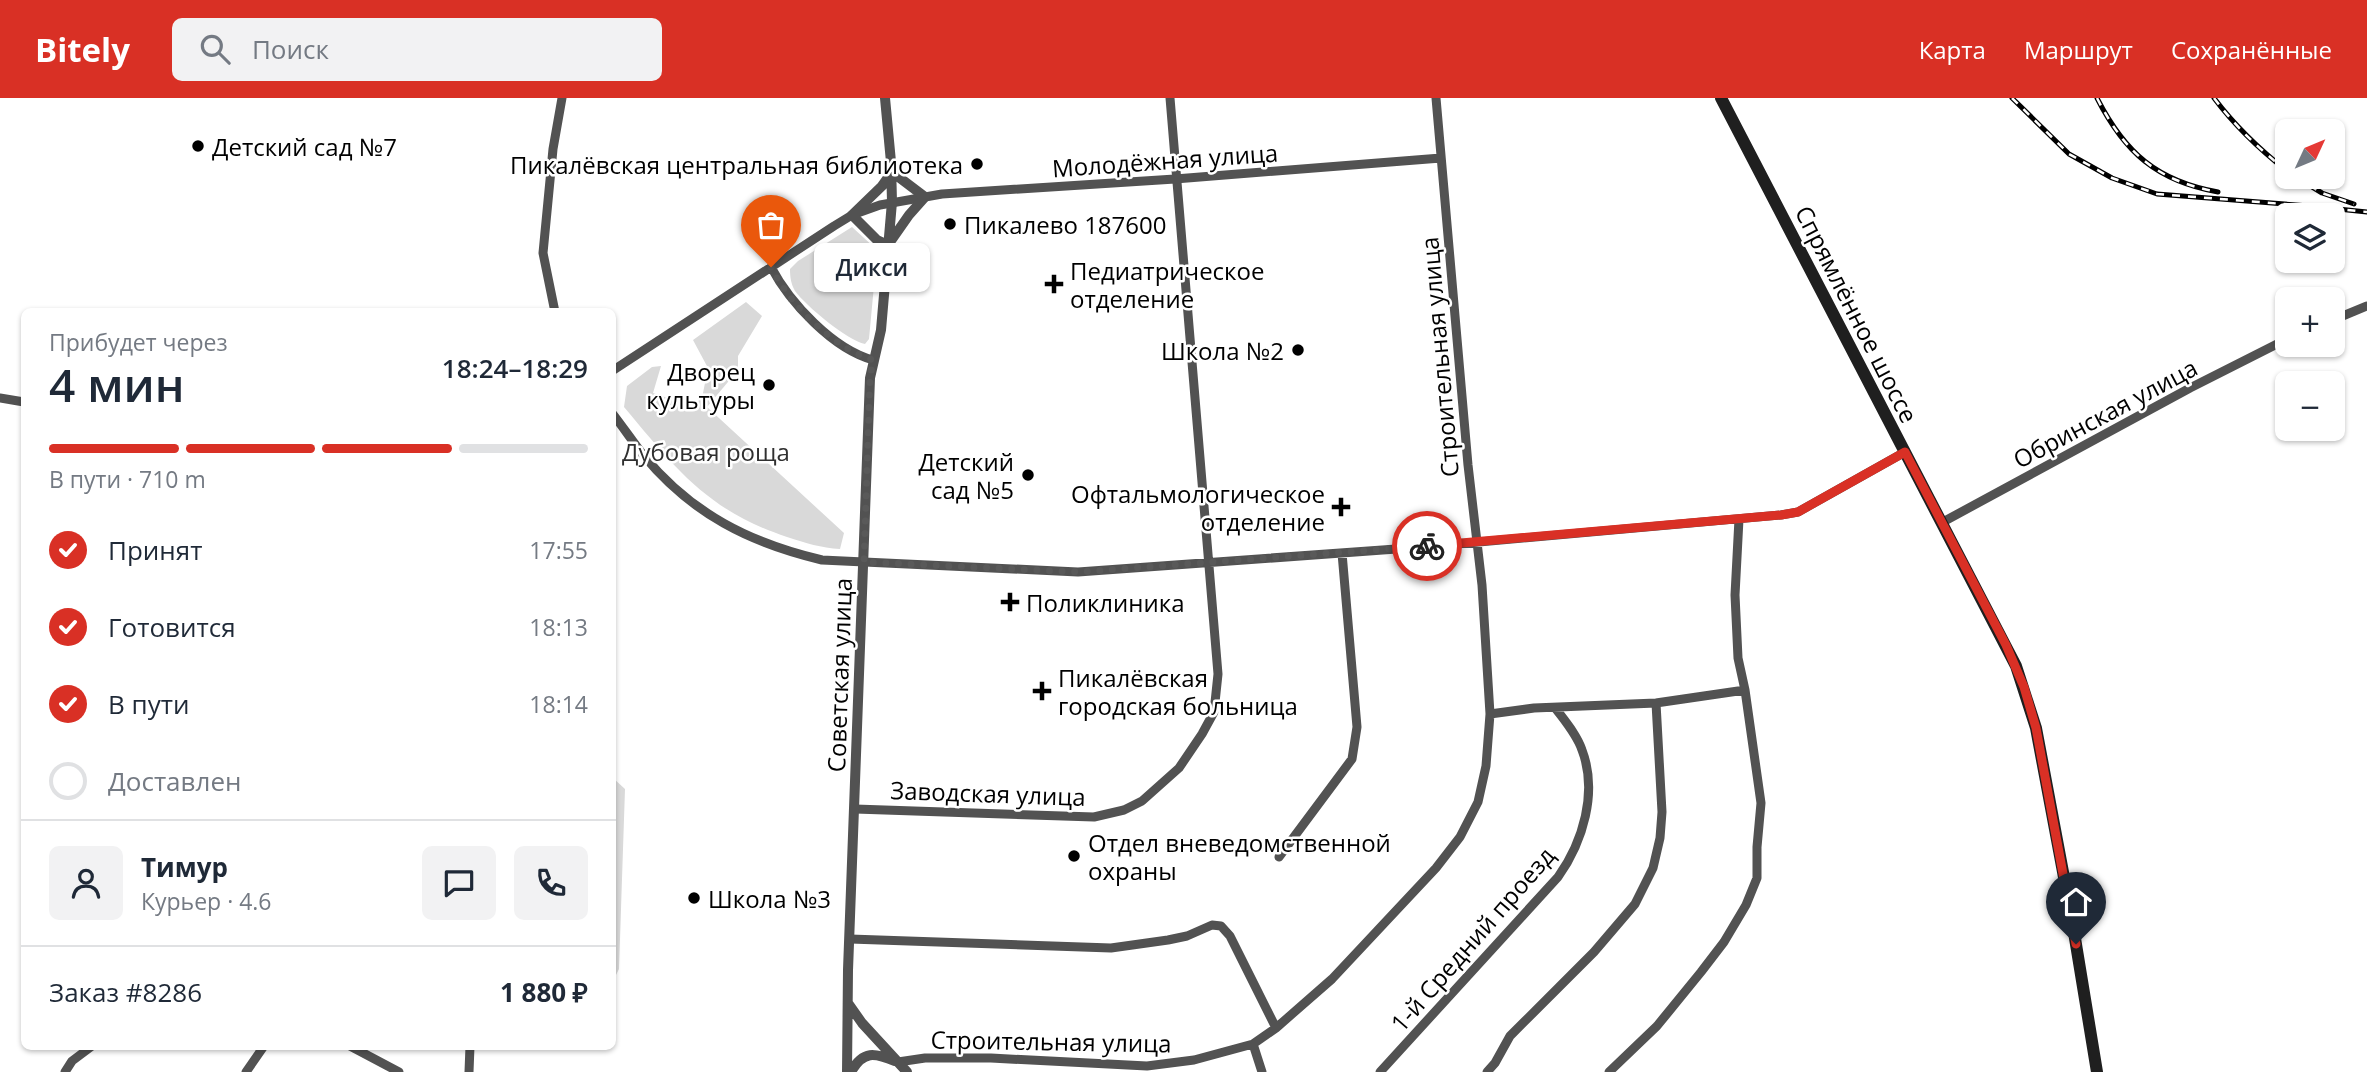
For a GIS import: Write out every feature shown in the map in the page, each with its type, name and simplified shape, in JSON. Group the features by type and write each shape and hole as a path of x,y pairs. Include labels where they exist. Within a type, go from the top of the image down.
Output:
{"main road":[{"name":"Спрямлённое шоссе","path":"1721,98 2006,645 2033,713 2072,920 2096,1072"}],"street":[{"path":"554,308 543,253 551,169 562,98"},
{"name":"Советская улица","path":"849,1072 847,1003 870,378 881,330 892,202 885,98"},
{"name":"Заводская улица","path":"855,809 1094,817 1124,810 1142,801 1179,768 1214,712 1218,674 1170,98"},
{"name":"Строительная улица","path":"898,1062 925,1058 991,1058 1147,1066 1194,1060 1253,1044 1276,1028 1332,979 1436,868 1460,837 1478,802 1486,766 1490,714 1482,585 1468,465 1436,98"},
{"name":"Молодёжная улица","path":"616,368 852,215 892,202 986,191 1441,158"},
{"path":"892,172 925,197 888,245 877,240 852,215 882,186 892,172"},
{"path":"771,267 795,304 835,339 859,356 873,360"},
{"path":"2345,315 2367,306"},
{"name":"Обринская улица","path":"1941,523 2190,388 2275,346"},
{"path":"0,398 21,402"},
{"path":"616,418 644,456 668,482 703,512 749,538 788,552 822,560 1078,572 1477,542 1798,512 1905,452"},
{"path":"1609,1072 1657,1026 1702,972 1746,905 1757,878 1761,803 1738,658 1735,596 1739,519"},
{"path":"1279,857 1352,759 1357,727 1342,553"},
{"path":"1490,714 1534,708 1656,703 1745,690"},
{"path":"1487,1072 1510,1035 1594,952 1635,904 1653,868 1662,813 1656,703"},
{"name":"1-й Средний проезд","path":"1380,1072 1558,877 1579,842 1586,817 1588,771 1582,748 1556,709"},
{"path":"850,939 1111,948 1168,940 1187,936 1212,925 1221,926 1230,936 1276,1028"},
{"path":"847,1003 908,1072"},
{"path":"1253,1044 1262,1072"},
{"path":"65,1072 72,1061 87,1050"},
{"path":"246,1072 261,1050"},
{"path":"358,1050 399,1072"},
{"path":"469,1072 470,1050"},
{"path":"849,1072 870,1054 879,1054 898,1062"}],"green space":[{"path":"852,227 877,253 869,339 865,344 838,329 800,297 793,286 790,269 798,261"},
{"name":"Дубовая роща","path":"746,302 762,316 738,356 738,370 707,407 844,533 840,549 826,548 787,537 759,526 714,501 678,469 624,407 627,386 652,367 661,366 653,393 692,406 702,398 708,368 693,340"},
{"path":"616,781 625,789 619,969 616,975"}],"railway":[{"path":"2012,98 2069,154 2112,178 2157,194 2367,212"},
{"path":"2097,98 2119,134 2145,162 2177,180 2218,192"},
{"path":"2214,98 2248,137 2275,161"},
{"path":"2316,189 2354,204"}],"way so far":[{"path":"771,267 795,304 835,339 859,356 873,360 870,378 864,562 1078,572 1427,546"}],"place":[{"name":"Детский сад №7","path":"198,146"},
{"name":"Пикалёвская центральная библиотека","path":"977,164"},
{"name":"Пикалево 187600","path":"950,224"},
{"name":"Дикси","path":"771,267"},
{"name":"Педиатрическое отделение","path":"1054,284"},
{"name":"Школа №2","path":"1298,350"},
{"name":"Дворец культуры","path":"769,385"},
{"name":"Детский сад №5","path":"1028,475"},
{"name":"Офтальмологическое отделение","path":"1341,507"},
{"name":"Поликлиника","path":"1010,602"},
{"name":"Пикалёвская городская больница","path":"1042,691"},
{"name":"Отдел вневедомственной охраны","path":"1074,856"},
{"name":"Школа №3","path":"694,898"}],"route":[{"path":"1427,546 1798,512 1905,452 2006,645 2033,713 2076,944"}]}
